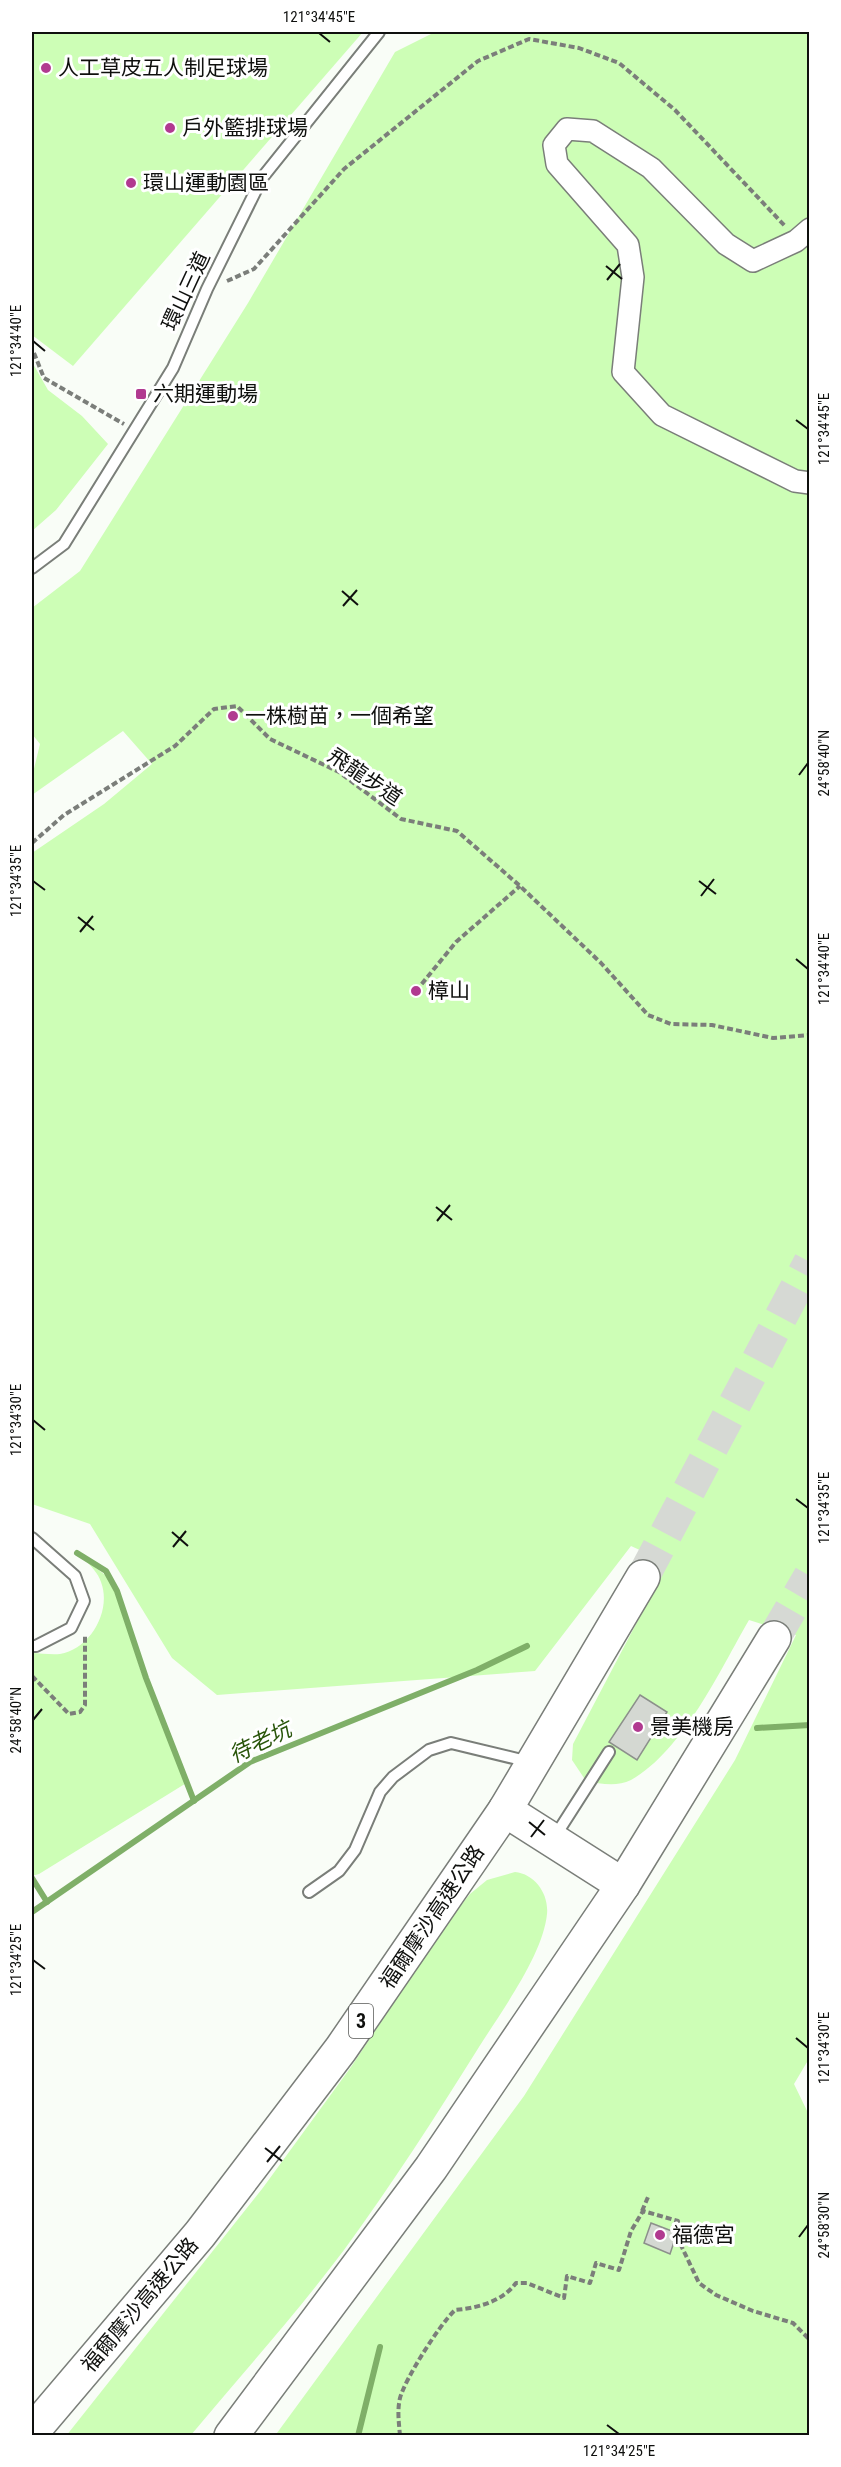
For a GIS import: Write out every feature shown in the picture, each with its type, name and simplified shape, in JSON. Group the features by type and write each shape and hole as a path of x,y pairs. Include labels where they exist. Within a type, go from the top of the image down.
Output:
{"highway":[{"name":"福爾摩沙高速公路","path":"32,2432 200,2234 334,2059 505,1810 643,1577"},
{"path":"231,2436 431,2169 623,1885 774,1638"},
{"path":"505,1810 623,1885"}],"street":[{"path":"803,235 753,261 726,244 651,168 593,131 567,129 554,145 557,164 628,245 633,278 623,372 662,415 795,481 810,483"}],"lane":[{"name":"環山三道","path":"32,568 64,544 173,369 207,289 262,178 379,32"},
{"path":"32,1538 75,1576 84,1601 71,1628 32,1646"},
{"path":"309,1892 339,1871 355,1850 380,1792 393,1777 429,1750 451,1743 533,1762"},
{"path":"553,1840 609,1752"}],"path":[{"path":"207,289 254,269 344,170 478,62 529,39 579,48 619,63 675,111 781,220 803,235"},
{"path":"34,353 44,378 111,417"},
{"name":"飛龍步道","path":"32,843 64,816 175,746 214,709 237,706 270,739 339,772 401,819 457,831 520,886 601,963 648,1015 671,1024 712,1025 773,1038 810,1035"},
{"path":"416,991 456,942 520,886"},
{"path":"32,1676 69,1714 80,1712 85,1705 84,1601"},
{"path":"400,2436 398,2414 401,2395 434,2336 455,2310 474,2308 500,2298 508,2294 516,2283 527,2283 564,2298 567,2276 590,2283 596,2263 619,2270 631,2231 648,2197"},
{"path":"643,2211 678,2221 678,2239 699,2283 716,2295 753,2311 794,2323 810,2340"}],"green space":[{"name":"環山運動園區","path":"32,32 363,32 73,366 32,335"},
{"path":"435,32 809,32 810,2057 794,2084 810,2117 809,2435 280,2436 277,2433 524,2096 735,1760 796,1635 749,1620 699,1708 667,1750 650,1767 631,1780 615,1784 597,1783 586,1781 572,1760 573,1744 668,1563 631,1546 535,1671 217,1695 172,1658 90,1524 32,1504 32,853 104,804 152,764 123,731 32,795 32,777 40,744 32,734 32,608 80,571 248,303 395,52"},
{"path":"32,362 48,390 82,416 108,444 56,510 32,531"},
{"path":"85,1560 108,1577 116,1591 141,1672 188,1782 39,1874 32,1876 32,1653 60,1654 71,1651 81,1645 96,1627 101,1616 104,1593 98,1576"},
{"path":"515,1872 534,1881 546,1899 547,1914 544,1930 530,1965 413,2150 326,2274 191,2435 66,2436 262,2189 351,2067 448,1921 470,1894 487,1880"}],"building":[{"name":"景美機房","path":"640,1695 667,1712 637,1760 609,1742"},
{"path":"651,2223 677,2233 670,2254 644,2243"}],"waterway":[{"path":"77,1553 106,1571 117,1591 146,1678 194,1801"},
{"name":"待老坑","path":"32,1912 250,1762 477,1670 527,1646"},
{"name":"待老坑","path":"757,1728 810,1725"},
{"path":"32,1878 47,1902"},
{"path":"358,2436 380,2347"}],"tunnel":[{"path":"643,1577 810,1262"},
{"path":"774,1638 810,1576"}],"place":[{"name":"人工草皮五人制足球場","path":"46,68"},
{"name":"戶外籃排球場","path":"170,128"},
{"name":"環山運動園區","path":"131,183"},
{"name":"六期運動場","path":"141,394"},
{"name":"一株樹苗，一個希望","path":"233,716"},
{"name":"樟山","path":"416,991"},
{"name":"景美機房","path":"638,1727"},
{"name":"福德宮","path":"660,2235"}]}
